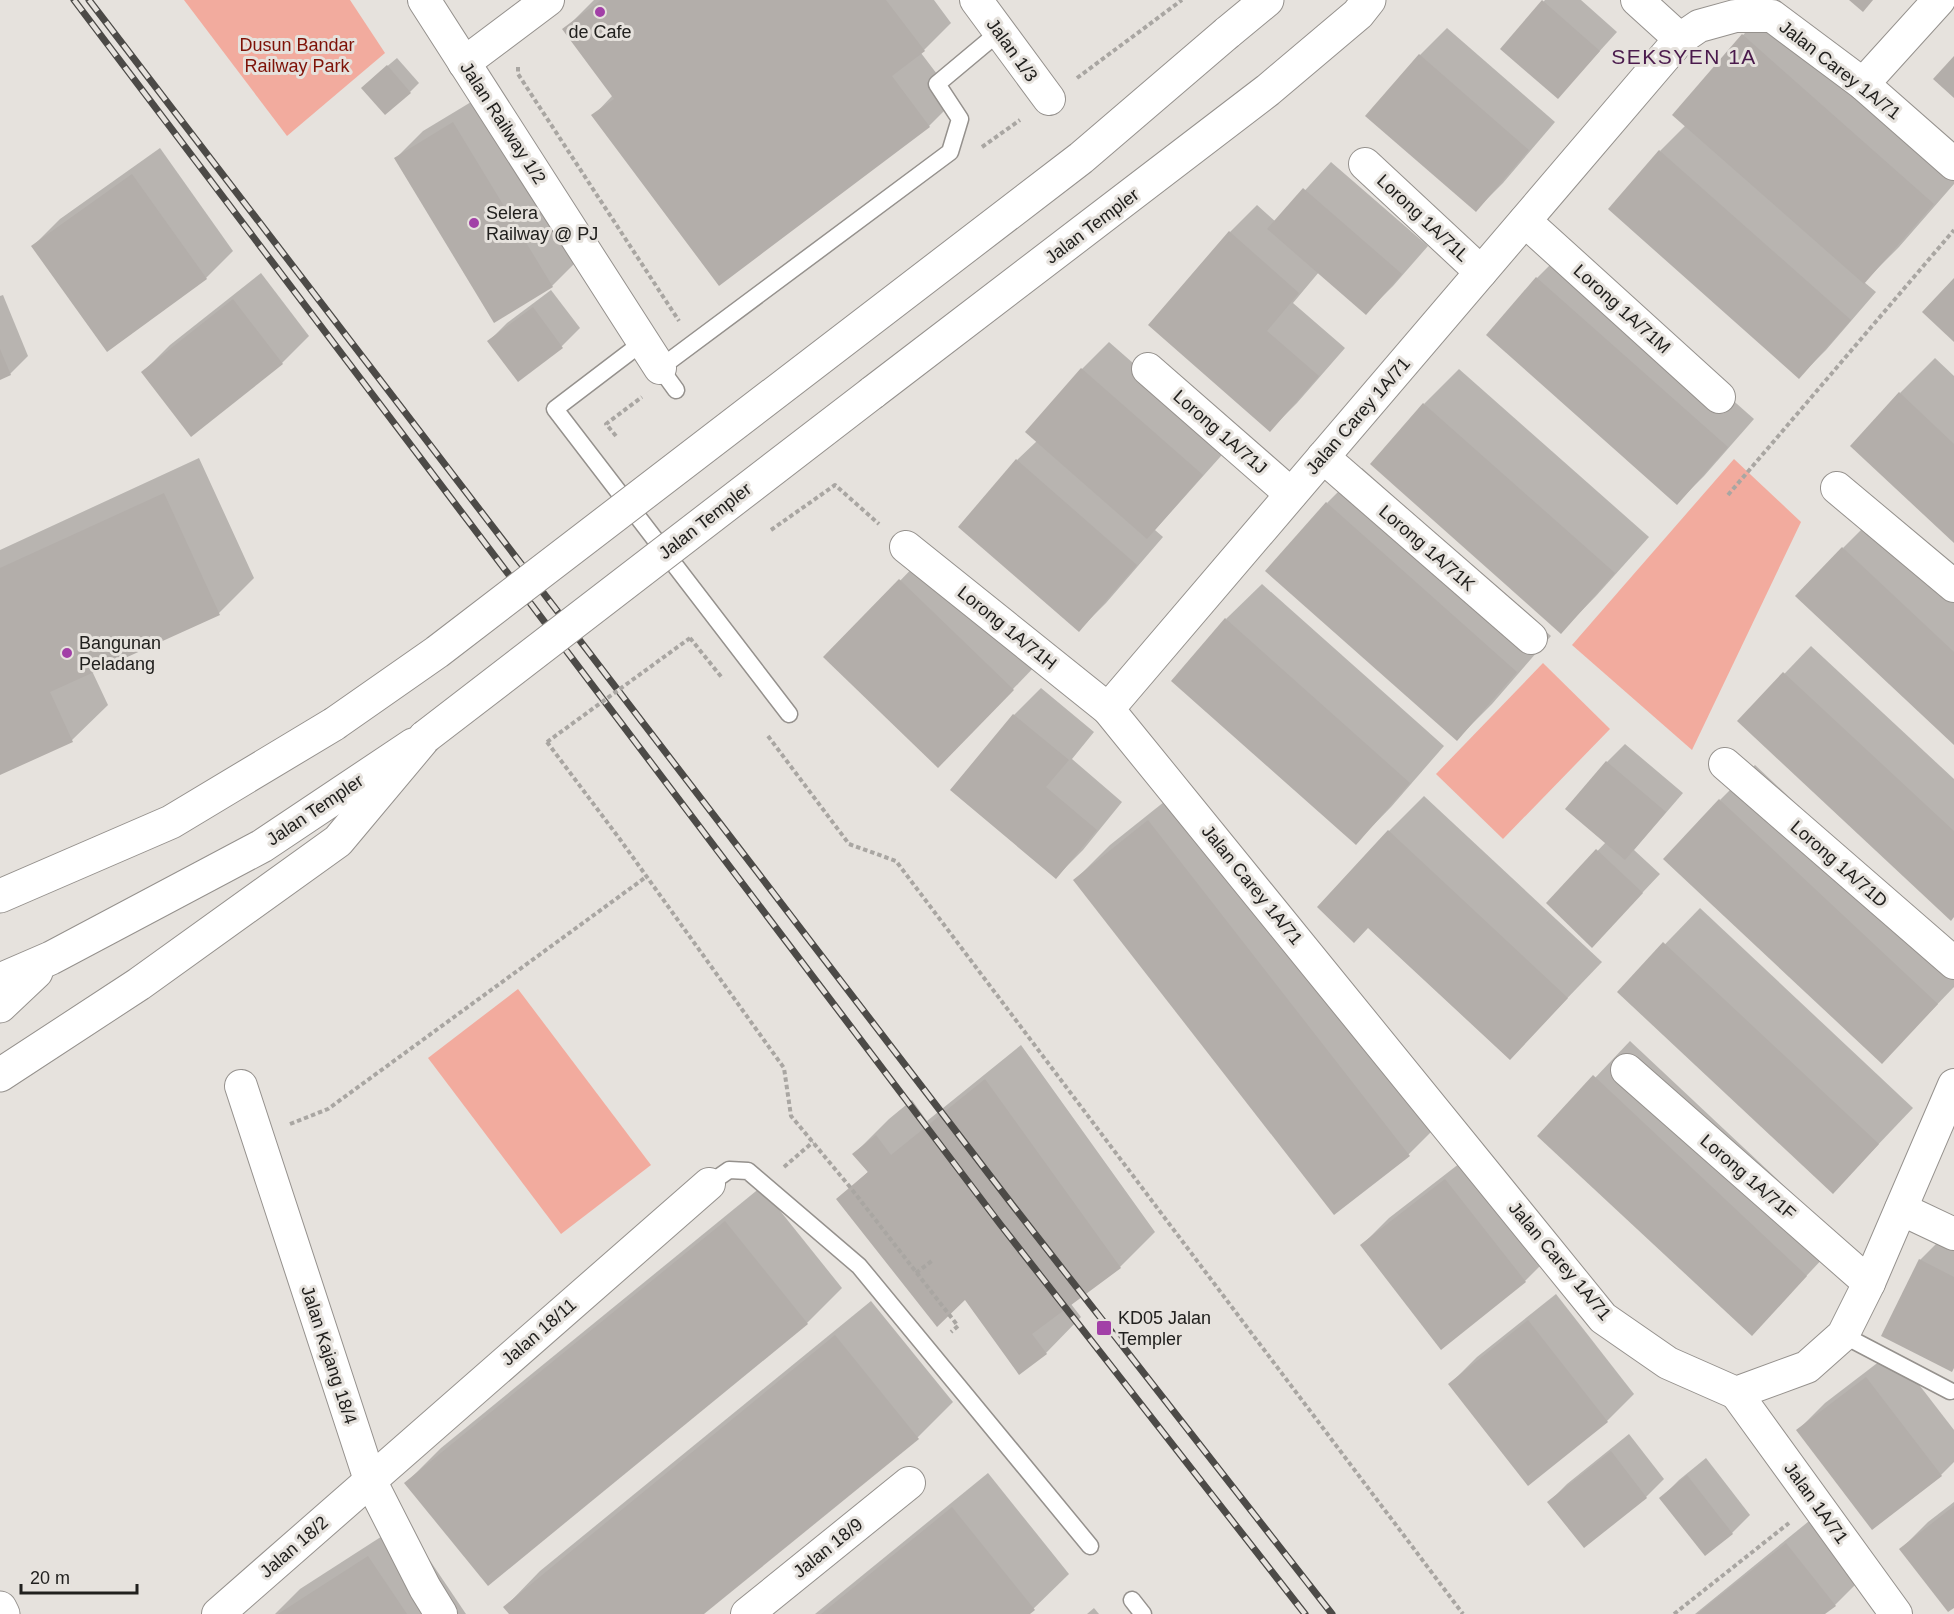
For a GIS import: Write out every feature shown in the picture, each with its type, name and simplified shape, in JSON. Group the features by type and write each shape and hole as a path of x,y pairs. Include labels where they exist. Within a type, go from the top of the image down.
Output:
{"main road":[{"path":"0,897 171,822 334,724 437,652 1081,158 1267,0"},
{"name":"Jalan Templer","path":"0,980 51,958 262,846 425,737 1268,90 1358,14 1369,0"},
{"path":"0,1075 139,984 338,841 425,737"},
{"path":"0,872 79,862"},
{"path":"0,1006 51,958"},
{"path":"0,1608 3,1614"}],"street":[{"name":"Jalan Railway 1/2","path":"424,0 668,379"},
{"path":"464,63 548,0"},
{"name":"Jalan 1/3","path":"976,0 998,33 1049,99"},
{"path":"1637,0 1680,39"},
{"path":"1863,84 1939,0"},
{"name":"Jalan Carey 1A/71","path":"1736,1393 1668,1363 1603,1318 1108,709 1680,39 1699,26 1736,16 1772,16 1863,84 1954,164"},
{"name":"Lorong 1A/71L","path":"1365,164 1481,272"},
{"name":"Lorong 1A/71M","path":"1525,221 1719,397"},
{"name":"Lorong 1A/71J","path":"1148,369 1291,494"},
{"name":"Lorong 1A/71K","path":"1323,457 1531,638"},
{"path":"1837,488 1954,586"},
{"name":"Lorong 1A/71H","path":"906,547 1108,709"},
{"name":"Lorong 1A/71D","path":"1725,764 1954,963"},
{"name":"Lorong 1A/71F","path":"1627,1070 1869,1283"},
{"path":"1736,1393 1807,1366 1843,1335 1869,1283 1954,1085"},
{"name":"Jalan Kajang 18/4","path":"241,1086 370,1480 425,1588 441,1614"},
{"name":"Jalan 18/11","path":"370,1480 709,1184"},
{"path":"1901,1209 1954,1234"},
{"name":"Jalan 1A/71","path":"1736,1393 1896,1614"},
{"name":"Jalan 18/2","path":"225,1611 370,1480"},
{"name":"Jalan 18/9","path":"747,1614 909,1483"}],"lane":[{"path":"668,379 693,344 950,152 960,120 937,84 998,33"},
{"path":"643,342 555,410 789,714"},
{"path":"709,1184 729,1170 748,1171 859,1266 1090,1546"},
{"path":"1843,1335 1950,1392"},
{"path":"1132,1600 1143,1614"}],"path":[{"path":"519,57 518,74 693,344"},
{"path":"1728,495 1954,230"},
{"path":"616,436 606,424 629,407"},
{"path":"771,530 835,485 906,547"},
{"path":"690,638 547,742 783,1068 792,1116 957,1326 930,1350"},
{"path":"789,714 766,733 772,742 849,844 896,861 1463,1614"},
{"path":"257,1137 328,1109 646,877"},
{"path":"764,1184 813,1142"},
{"path":"916,1273 933,1260"},
{"path":"1674,1614 1815,1503"}],"green space":[{"name":"Dusun Bandar Railway Park","path":"184,0 350,0 385,53 287,136"},
{"path":"1734,459 1801,522 1692,750 1572,645"},
{"path":"1543,663 1610,729 1503,839 1436,774"},
{"path":"518,989 651,1165 561,1234 428,1058"}],"building":[{"path":"601,0 886,0 925,51 892,76 930,127 719,286 591,115 614,99 562,29"},
{"path":"1542,0 1600,51 1558,99 1500,49"},
{"path":"1849,0 1873,0 1863,12"},
{"path":"1742,34 1934,204 1864,284 1672,115"},
{"path":"1419,54 1529,150 1476,212 1365,116"},
{"path":"1954,56 1954,98 1933,79"},
{"path":"387,65 411,93 385,115 361,88"},
{"name":"Selera Railway @ PJ","path":"453,122 553,287 494,323 394,158"},
{"path":"1659,150 1851,320 1799,379 1608,209"},
{"path":"132,174 207,279 107,352 31,246"},
{"path":"1303,188 1402,274 1366,315 1267,229"},
{"path":"1229,231 1299,293 1267,331 1319,376 1270,432 1148,325"},
{"path":"1536,277 1728,447 1677,505 1486,335"},
{"path":"1954,278 1954,342 1922,312"},
{"path":"233,299 283,364 191,437 141,372"},
{"path":"533,307 563,348 518,382 487,341"},
{"path":"0,349 11,375 0,380"},
{"path":"1081,368 1203,475 1147,539 1025,432"},
{"path":"1899,392 1954,444 1954,543 1850,446"},
{"path":"1423,403 1615,573 1561,634 1370,464"},
{"path":"1016,459 1137,565 1079,632 958,527"},
{"name":"Bangunan Peladang","path":"164,493 220,615 50,692 73,742 0,775 0,568"},
{"path":"1326,502 1517,672 1457,741 1265,571"},
{"path":"1842,547 1954,652 1954,745 1795,596"},
{"path":"899,579 1014,690 938,768 823,657"},
{"path":"1225,618 1410,783 1356,845 1171,681"},
{"path":"1783,672 1954,831 1954,917 1951,921 1737,721"},
{"path":"1013,714 1069,760 1046,787 1097,830 1056,879 950,790"},
{"path":"1606,761 1666,812 1625,860 1565,809"},
{"path":"1719,799 1938,1004 1882,1064 1663,859"},
{"path":"1148,820 1410,1156 1334,1215 1073,880"},
{"path":"1388,830 1568,998 1510,1060 1368,928 1354,943 1317,907"},
{"path":"1596,849 1643,893 1592,948 1546,903"},
{"path":"1663,942 1879,1144 1833,1194 1617,992"},
{"path":"1593,1075 1807,1276 1752,1336 1537,1136"},
{"path":"985,1079 1121,1268 1032,1334 1047,1354 1019,1375 965,1300 937,1327 836,1199 868,1172 852,1154 876,1135 891,1155"},
{"path":"1445,1179 1526,1282 1441,1350 1360,1245"},
{"path":"725,1221 808,1324 488,1586 404,1483"},
{"path":"1919,1259 1954,1277 1954,1368 1952,1372 1881,1336"},
{"path":"1528,1320 1608,1422 1528,1486 1448,1384"},
{"path":"835,1335 919,1439 704,1614 509,1614 503,1607"},
{"path":"1866,1377 1942,1476 1872,1530 1796,1430"},
{"path":"1611,1451 1647,1498 1584,1548 1547,1502"},
{"path":"1687,1475 1733,1534 1705,1556 1659,1498"},
{"path":"1954,1506 1954,1608 1948,1612 1899,1549"},
{"path":"952,1507 1035,1610 1030,1614 821,1614"},
{"path":"1786,1543 1836,1606 1825,1614 1697,1614"},
{"path":"368,1556 407,1614 278,1614"}],"railway":[{"path":"74,0 1000,1224 1305,1614"},
{"path":"89,0 1014,1207 1332,1614"}],"place":[{"name":"de Cafe","path":"600,12"},
{"name":"Selera Railway @ PJ","path":"474,223"},
{"name":"Bangunan Peladang","path":"67,653"},
{"name":"KD05 Jalan Templer","path":"1104,1328"}],"district":[{"name":"SEKSYEN 1A","path":"1684,57"}]}
